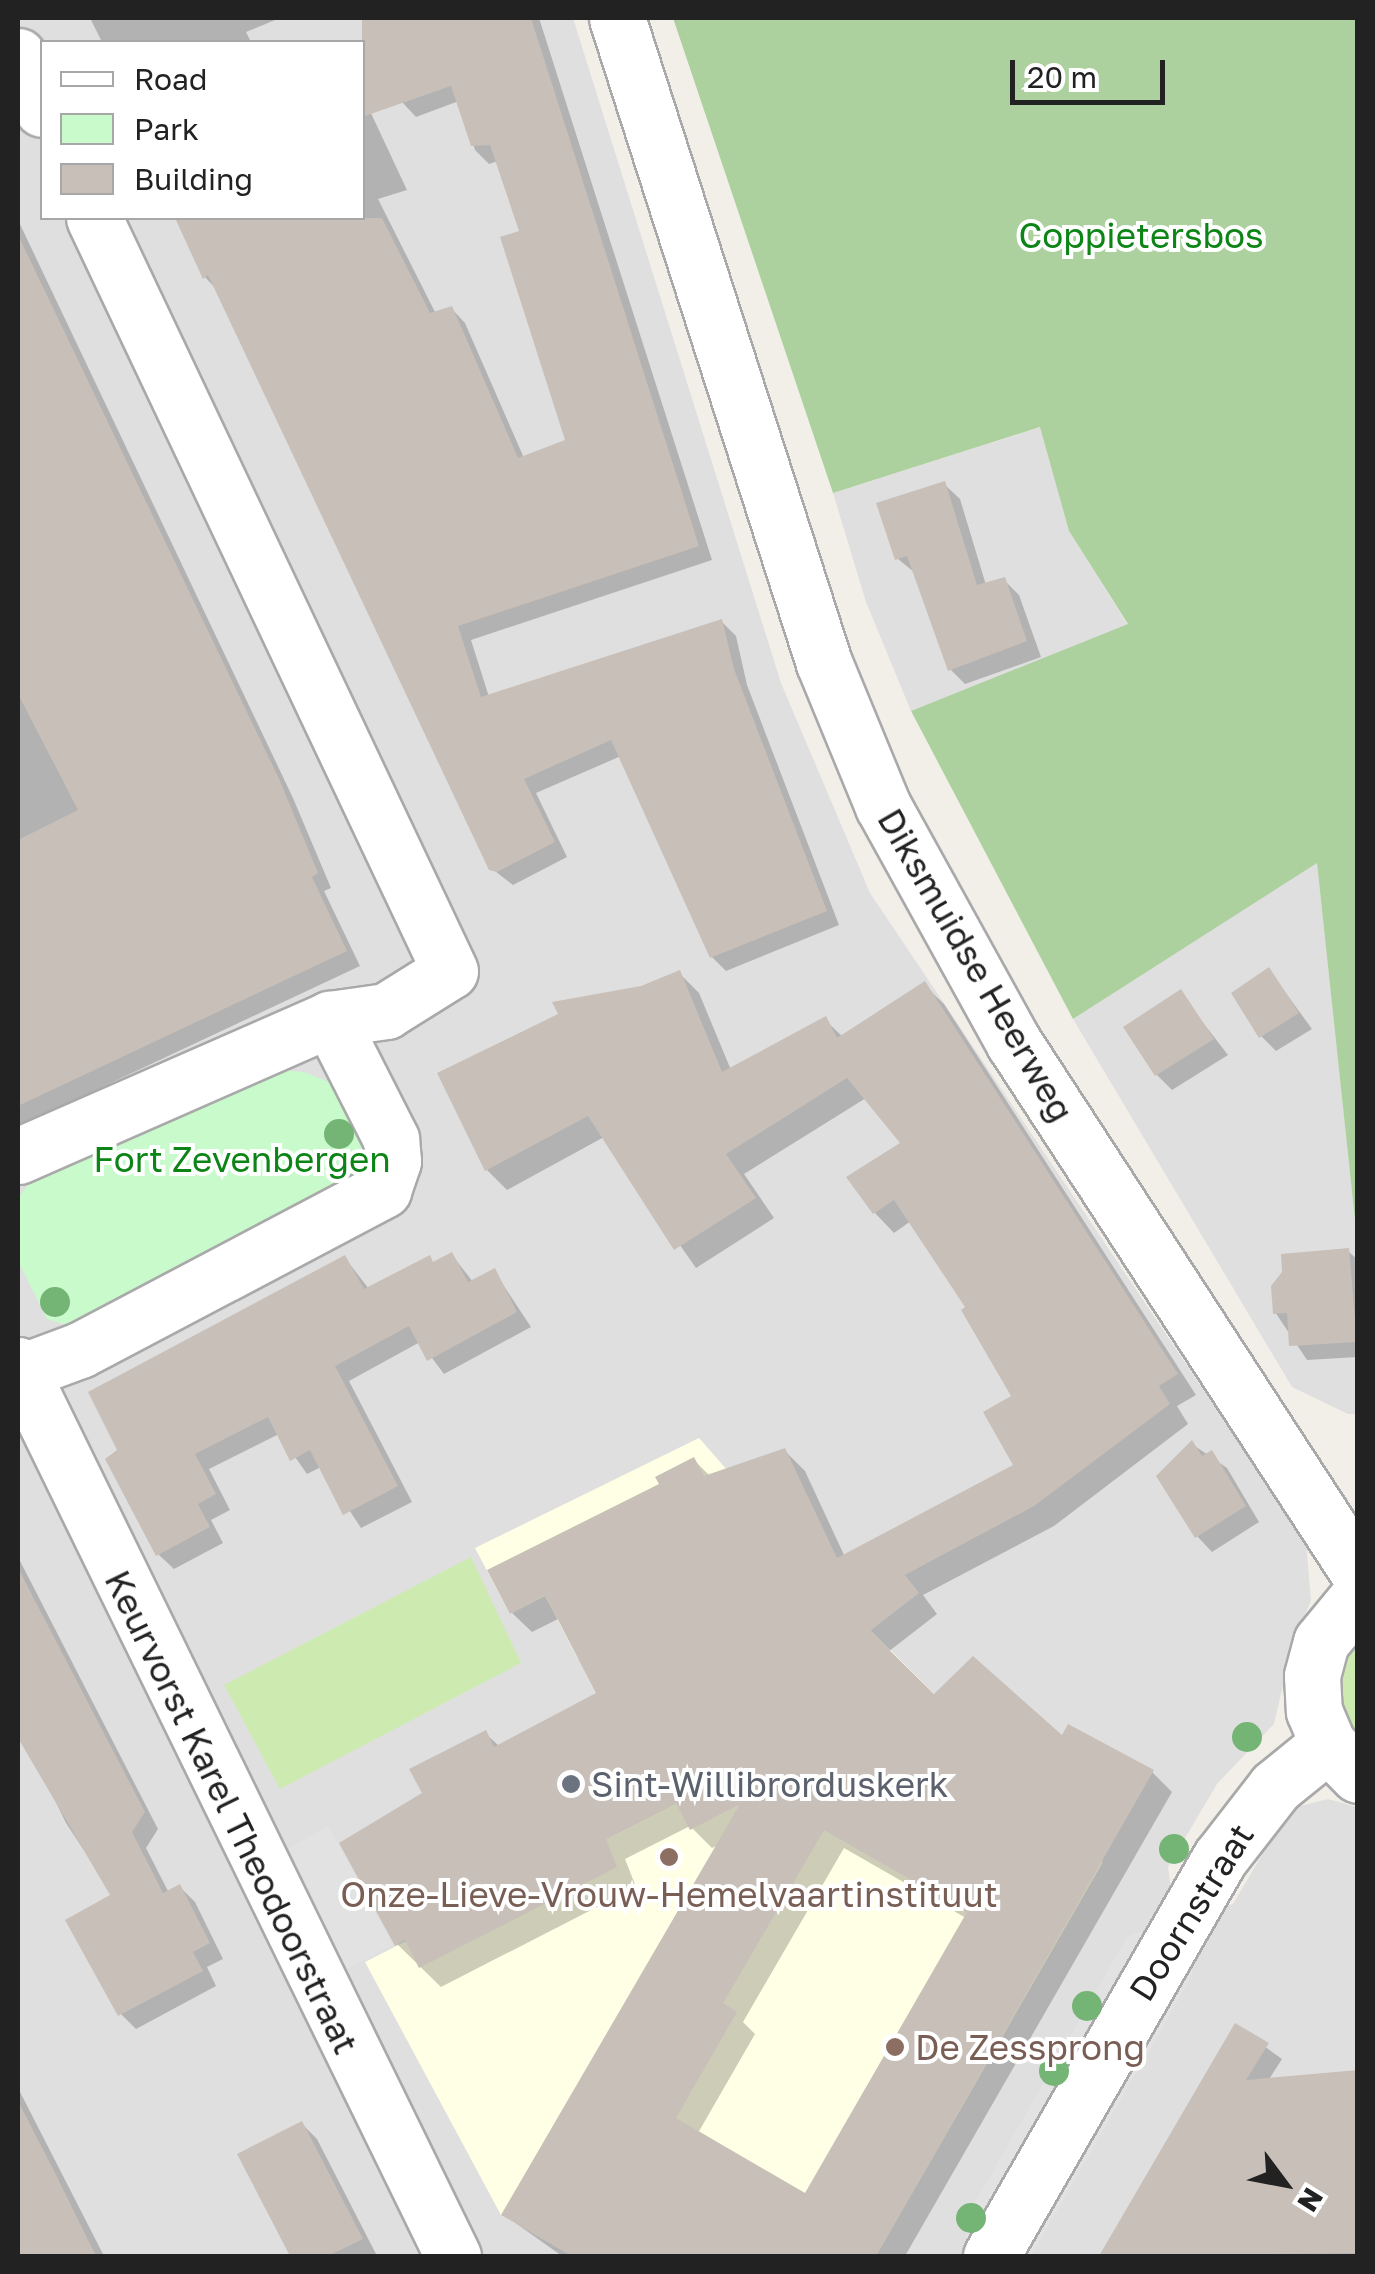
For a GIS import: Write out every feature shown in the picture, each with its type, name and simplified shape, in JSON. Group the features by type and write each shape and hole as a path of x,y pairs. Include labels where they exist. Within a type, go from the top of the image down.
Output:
{"street":[{"name":"Diksmuidse Heerweg","path":"617,18 824,663 883,806 1014,1043 1358,1572"},
{"path":"18,56 40,105"},
{"path":"18,1156 330,1019 386,1011 450,971 95,220"},
{"path":"18,1370 80,1350 383,1190 393,1161 391,1140 330,1019"},
{"name":"Keurvorst Karel Theodoorstraat","path":"18,1370 453,2256"},
{"path":"1343,1760 1314,1711 1312,1676 1321,1642 1358,1597"},
{"name":"Doornstraat","path":"991,2256 1220,1858 1274,1787 1343,1760"}],"shaded area":[{"path":"18,18 573,18 781,683 870,893 1306,1543 1311,1601 1293,1642 1274,1724 1217,1784 1168,1867 1171,1888 1148,1930 1128,1937 965,2221 967,2244 960,2256 18,2256"},
{"path":"1041,427 1069,531 1128,625 911,711 866,602 833,493"},
{"path":"1317,862 1357,1239 1357,1414 1348,1414 1292,1387 1073,1019"},
{"name":"Onze-Lieve-Vrouw-Hemelvaartinstituut","path":"699,1438 852,1612 1103,1862 876,2256 572,2256 501,2215 365,1962 676,1803 626,1636 578,1659 545,1596 510,1614 475,1548"},
{"path":"1328,1799 1357,1807 1357,2256 1030,2256 1192,1975 1188,1954 1212,1911 1233,1904 1284,1817 1300,1806"},
{"path":"328,1826 393,1945 339,1973 275,1856"},
{"path":"1148,1930 967,2244 965,2221 1128,1937"},
{"path":"1188,1954 1192,1975 1030,2256 1014,2256"}],"green space":[{"name":"Coppietersbos","path":"673,18 1357,18 1357,1239 1317,863 1073,1019 911,711 1128,624 1069,531 1040,427 833,493"},
{"name":"Fort Zevenbergen","path":"253,1068 304,1072 336,1085 368,1129 364,1167 344,1189 70,1326 47,1319 18,1261 18,1198 27,1186"},
{"path":"471,1557 521,1663 280,1789 224,1685"},
{"path":"1357,1618 1357,1748 1336,1712 1338,1649"}],"building":[{"path":"362,18 531,18 699,546 458,626 481,697 722,619 734,669 827,911 710,958 611,740 524,779 555,842 497,872 489,870 208,275 203,279 176,220 382,218 430,313 452,306 518,458 565,440 500,237 519,231 490,145 471,146 451,86 365,116"},
{"path":"18,235 280,781 318,873 312,877 347,951 18,1106 18,840 78,810 18,694"},
{"path":"945,481 977,585 1005,577 1027,641 948,671 907,556 895,560 876,503"},
{"path":"1269,967 1299,1013 1259,1038 1231,993"},
{"path":"680,970 722,1072 826,1016 837,1038 925,981 1178,1374 1159,1386 1170,1404 1034,1506 905,1575 919,1593 870,1631 934,1694 973,1656 1062,1735 1068,1724 1154,1770 876,2256 572,2256 501,2215 740,1804 690,1830 676,1803 606,1839 617,1867 419,1968 405,1940 395,1946 339,1843 422,1793 409,1769 486,1730 494,1747 596,1693 545,1595 510,1614 487,1570 659,1484 655,1477 694,1457 704,1476 785,1448 837,1558 1013,1465 983,1412 1011,1396 961,1310 965,1307 894,1200 873,1214 846,1177 900,1143 847,1078 726,1154 756,1198 674,1250 588,1116 485,1171 437,1073 558,1014 552,1002 641,986","holes":["824,1830 967,1912 805,2193 676,2118 737,2012 723,2003"]},
{"path":"1181,989 1214,1039 1155,1076 1123,1027"},
{"path":"1349,1248 1357,1342 1289,1346 1287,1313 1273,1314 1271,1286 1282,1272 1281,1254"},
{"path":"452,1252 468,1282 495,1268 517,1312 427,1361 409,1326 335,1366 398,1486 343,1515 310,1450 290,1461 268,1417 195,1454 216,1494 198,1504 210,1527 156,1556 105,1459 117,1450 88,1392 345,1255 364,1289 430,1255 433,1262"},
{"path":"1192,1440 1202,1456 1212,1450 1246,1506 1195,1538 1156,1476"},
{"path":"18,1568 145,1812 132,1832 163,1893 180,1884 210,1943 193,1952 203,1971 118,2016 65,1920 110,1895 18,1738"},
{"path":"1235,2023 1269,2043 1246,2080 1358,2070 1358,2253 1099,2256"},
{"path":"18,2101 55,2173 96,2256 18,2256"},
{"path":"302,2121 363,2239 328,2256 290,2256 237,2154"}],"place":[{"name":"Sint-Willibrorduskerk","path":"571,1784"},
{"name":"Onze-Lieve-Vrouw-Hemelvaartinstituut","path":"669,1857"},
{"name":"De Zessprong","path":"895,2047"}]}
